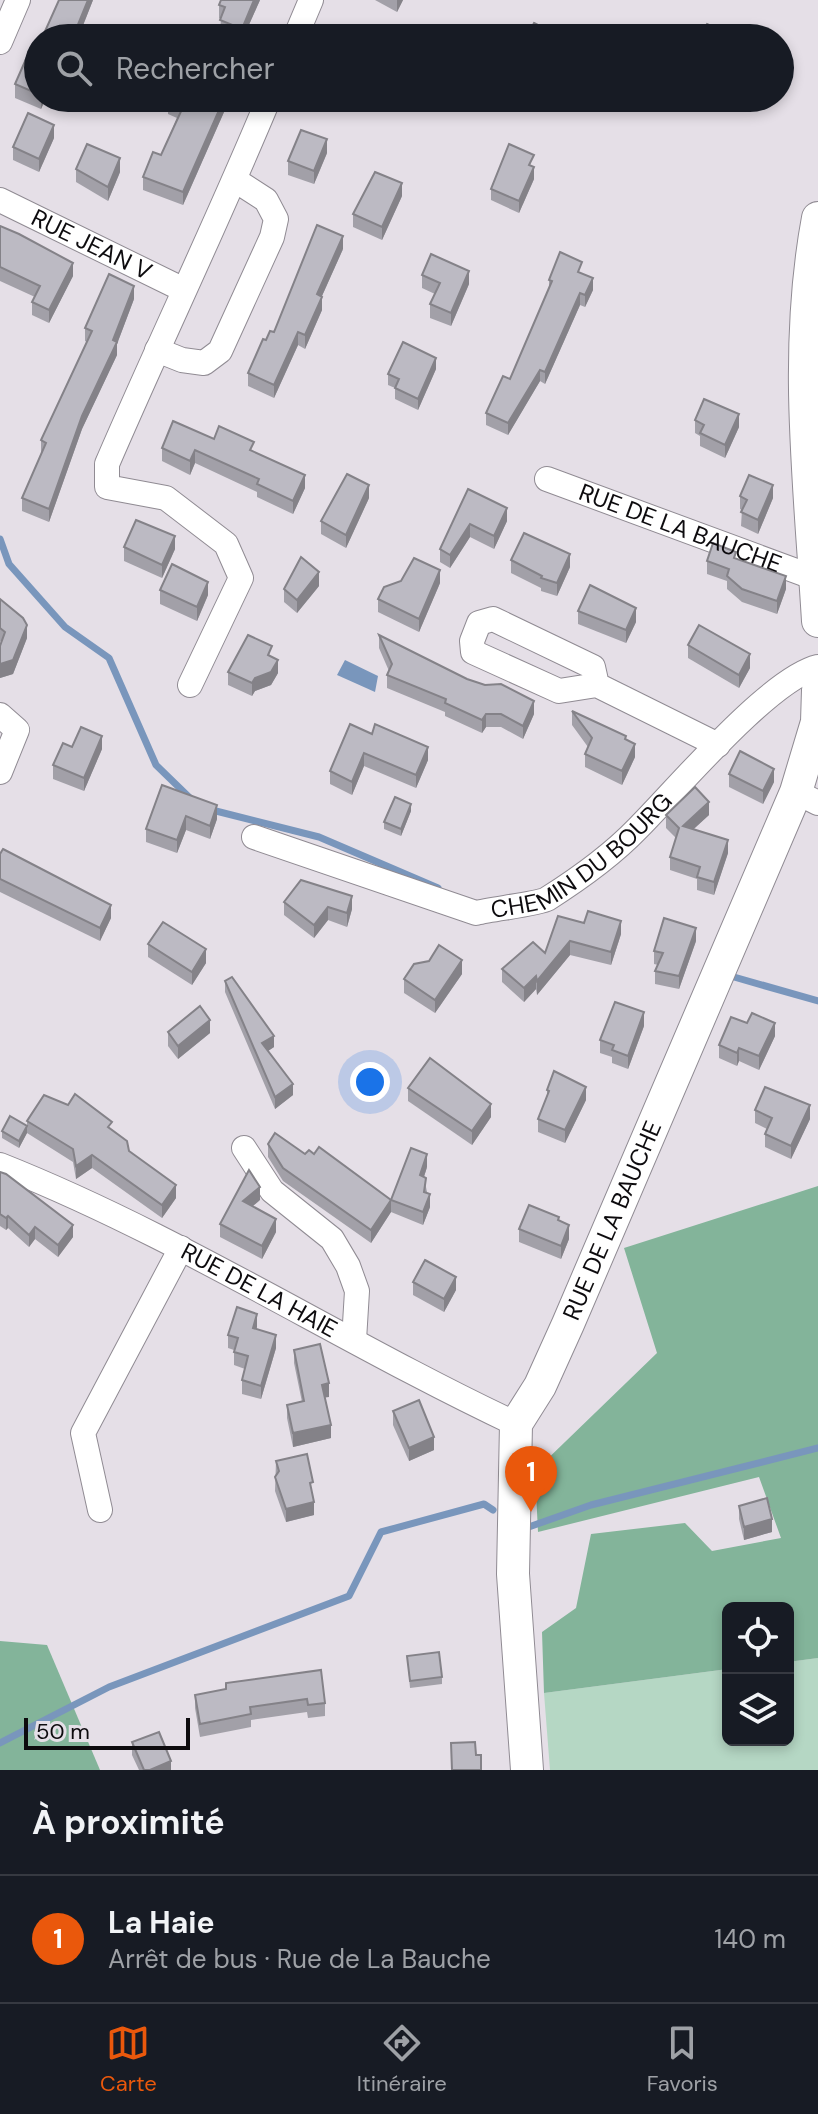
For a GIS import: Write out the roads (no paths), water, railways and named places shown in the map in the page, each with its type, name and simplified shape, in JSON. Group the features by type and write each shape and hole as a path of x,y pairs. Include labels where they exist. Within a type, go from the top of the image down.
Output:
{"street":[{"path":"0,42 18,0"},
{"path":"301,24 311,0"},
{"path":"190,685 241,578 226,544 166,498 107,487 107,464 182,289 235,180 263,112"},
{"path":"157,350 182,360 204,363 220,351 227,337 272,237 276,219 266,200 235,180"},
{"name":"RUE JEAN V","path":"0,200 182,289"},
{"name":"RUE DE LA BAUCHE","path":"818,218 804,355 805,456 818,621"},
{"name":"RUE DE LA BAUCHE","path":"547,479 815,578"},
{"path":"597,685 593,667 493,619 479,623 472,641 473,652 559,691 597,685 718,745"},
{"name":"CHEMIN DU BOURG","path":"254,837 476,913 507,905 544,901 635,831 718,745 783,685 804,671 818,667"},
{"name":"RUE DE LA BAUCHE","path":"516,1424 540,1386 807,797 818,690"},
{"path":"0,772 8,722"},
{"path":"244,1148 272,1191 332,1239 348,1266 357,1291 354,1340"},
{"name":"RUE DE LA HAIE","path":"0,1165 66,1191 181,1248 516,1424"},
{"path":"100,1510 83,1433 181,1248"},
{"path":"516,1424 513,1574 527,1770"}],"water":[{"path":"345,660 378,676 375,692 337,675"}],"waterway":[{"path":"0,539 9,564 65,627 109,658 156,765 191,799"},
{"path":"208,809 319,837 438,888"},
{"path":"734,977 818,1001"},
{"path":"523,1529 591,1505 818,1448"},
{"path":"0,1743 109,1687 349,1596 381,1532 484,1504 493,1510"}],"place":[{"name":"La Haie","path":"531,1512"}]}
